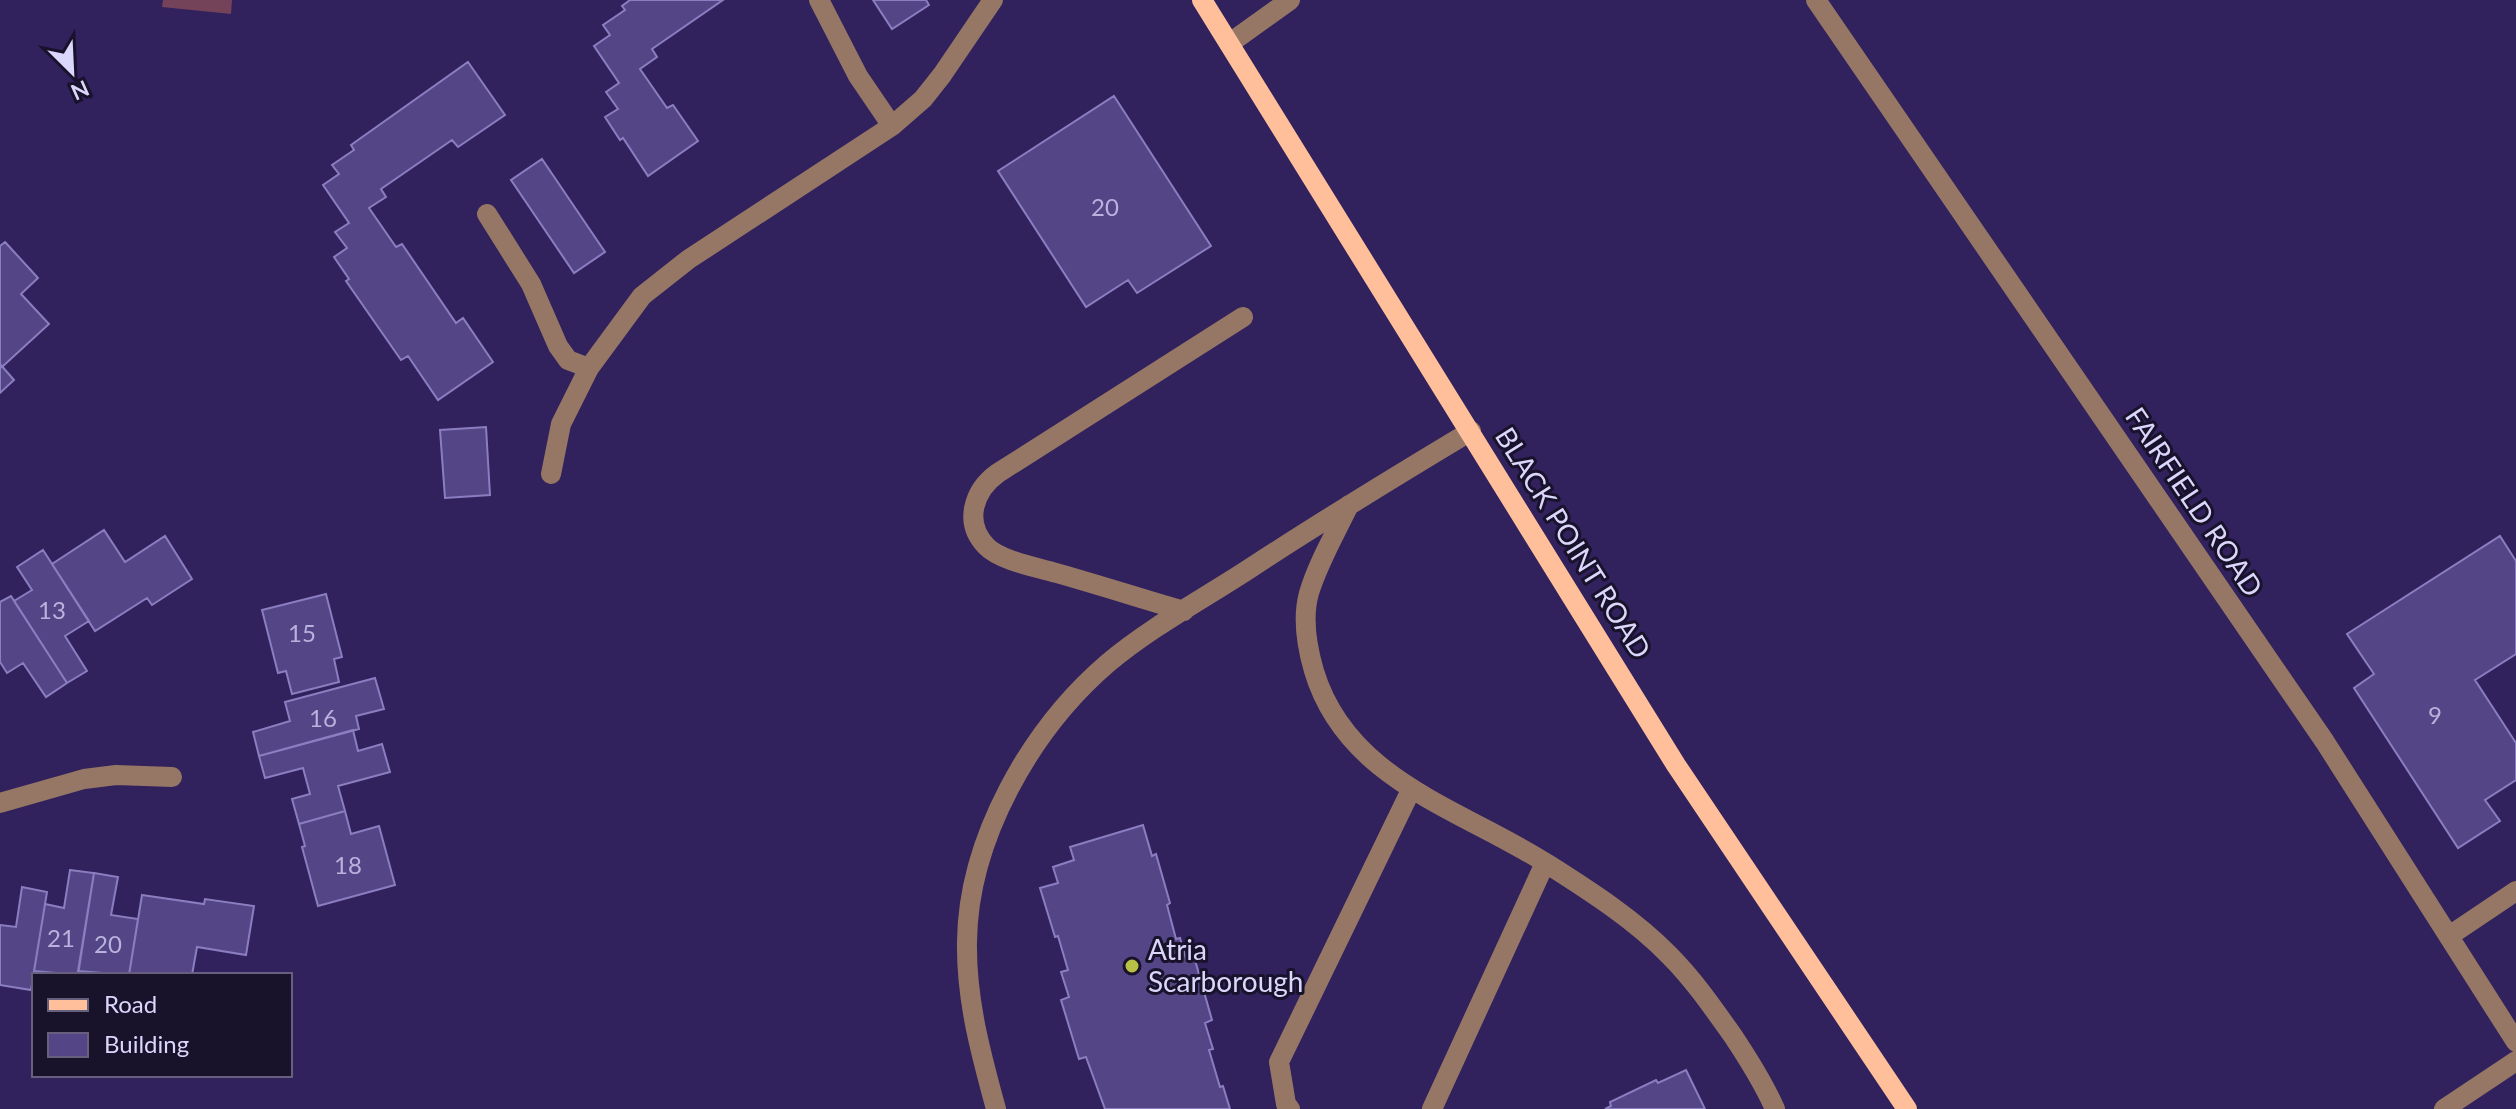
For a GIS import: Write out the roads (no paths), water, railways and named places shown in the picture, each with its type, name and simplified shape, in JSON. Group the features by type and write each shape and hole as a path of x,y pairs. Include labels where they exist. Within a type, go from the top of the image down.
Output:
{"main road":[{"name":"BLACK POINT ROAD","path":"1202,0 1676,765 1907,1109"}],"street":[{"path":"819,0 858,76 892,126"},
{"path":"551,474 561,424 589,368 642,296 669,274 892,126 923,99 993,0"},
{"path":"1230,43 1290,0"},
{"name":"FAIRFIELD ROAD","path":"1816,0 2325,742 2516,1042"},
{"path":"487,214 531,284 558,346 568,360 589,368"},
{"path":"1184,611 993,551 978,536 974,527 974,504 986,481 1243,317"},
{"path":"996,1109 978,1041 967,942 975,882 984,850 1016,776 1068,703 1109,663 1349,505 1471,431"},
{"path":"1349,505 1308,595 1306,626 1309,654 1319,687 1348,737 1369,759 1411,790 1545,863 1590,892 1668,954 1712,1004 1749,1058 1775,1109"},
{"path":"0,803 84,779 116,775 172,777"},
{"path":"1290,1109 1286,1104 1279,1062 1411,790"},
{"path":"1432,1109 1545,863"},
{"path":"2449,936 2516,892"},
{"path":"2444,1109 2516,1061"}],"place":[{"name":"Atria Scarborough","path":"1132,966"}]}
